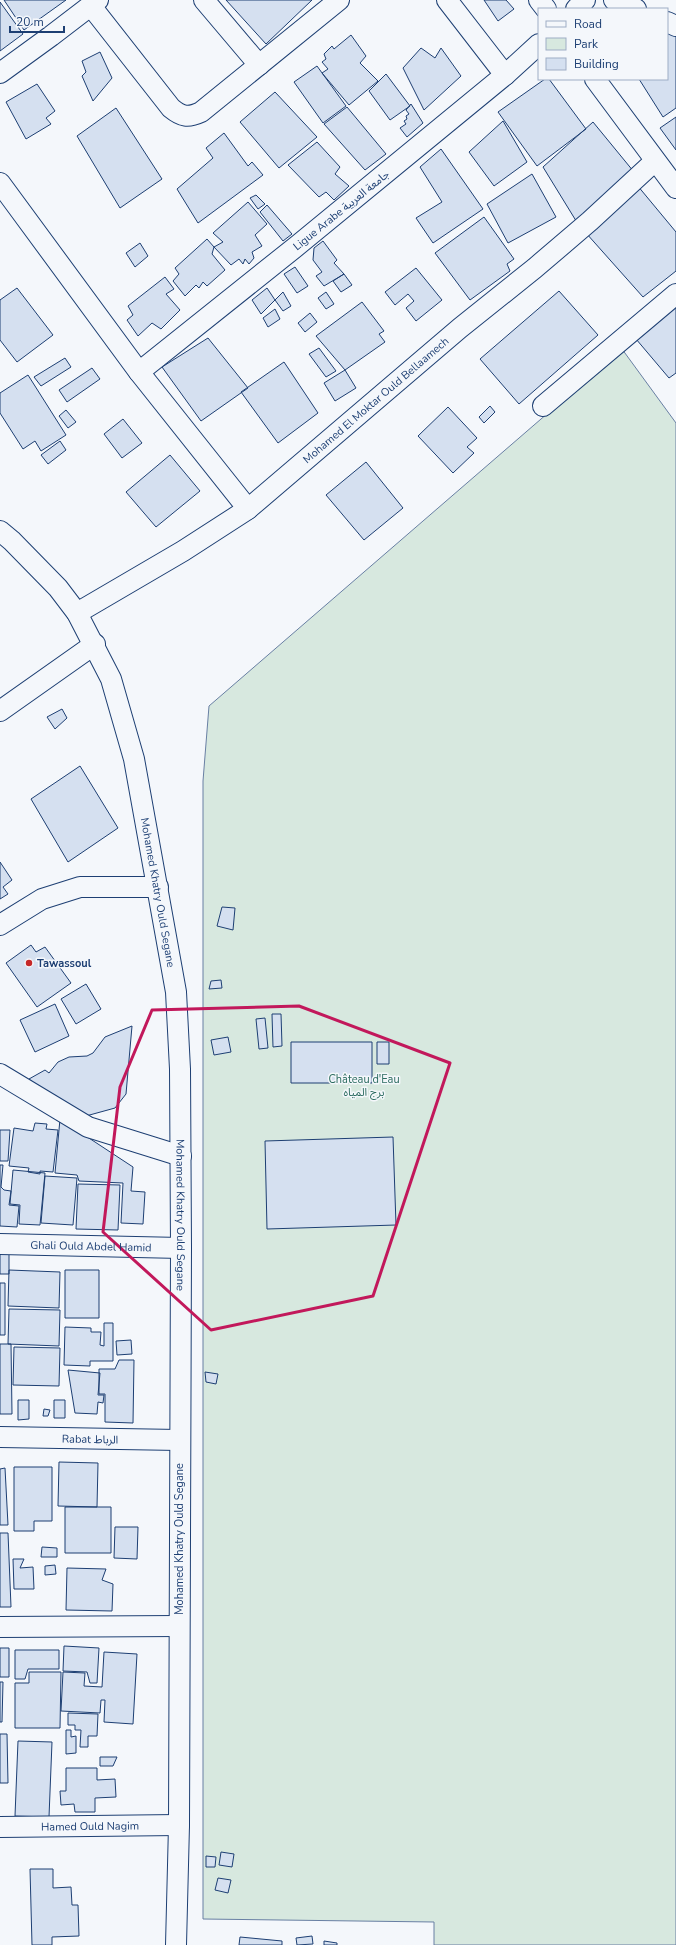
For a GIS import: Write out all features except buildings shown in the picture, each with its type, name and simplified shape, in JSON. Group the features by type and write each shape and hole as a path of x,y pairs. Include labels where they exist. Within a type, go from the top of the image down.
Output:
{"street":[{"path":"204,0 259,65"},
{"path":"0,73 94,3 171,108 181,116 192,116 201,112 339,0"},
{"path":"447,0 505,75"},
{"path":"539,0 545,8"},
{"path":"577,8 585,0"},
{"path":"614,0 634,8"},
{"name":"Ligue Arabe جامعة العربية","path":"139,372 298,245 505,75 538,45"},
{"path":"596,80 655,162 676,188"},
{"name":"Mohamed El Moktar Ould Bellaamech","path":"77,613 184,552 248,509 460,328 546,259 655,162"},
{"path":"0,184 139,372 248,509"},
{"path":"543,406 676,294"},
{"name":"Mohamed Khatry Ould Segane","path":"0,531 12,541 58,588 77,613 95,644 111,679 134,759 176,992 180,1068 181,1156 179,1825 176,1945"},
{"path":"0,712 95,644"},
{"path":"0,925 42,899 80,887 158,887"},
{"path":"0,1074 88,1126 181,1156"},
{"name":"Ghali Ould Abdel Hamid","path":"0,1244 181,1248"},
{"name":"Rabat الرباط","path":"0,1438 179,1440"},
{"path":"0,1627 179,1626"},
{"name":"Hamed Ould Nagim","path":"0,1827 179,1825"}],"highlighted area":[{"path":"299,1006 450,1063 373,1296 211,1330 103,1232 120,1087 152,1010"}],"green space":[{"name":"Château d'Eau برج المياه","path":"622,349 676,423 676,1945 434,1945 434,1922 203,1919 203,781 209,706"}],"place":[{"name":"Tawassoul","path":"29,963"}]}
